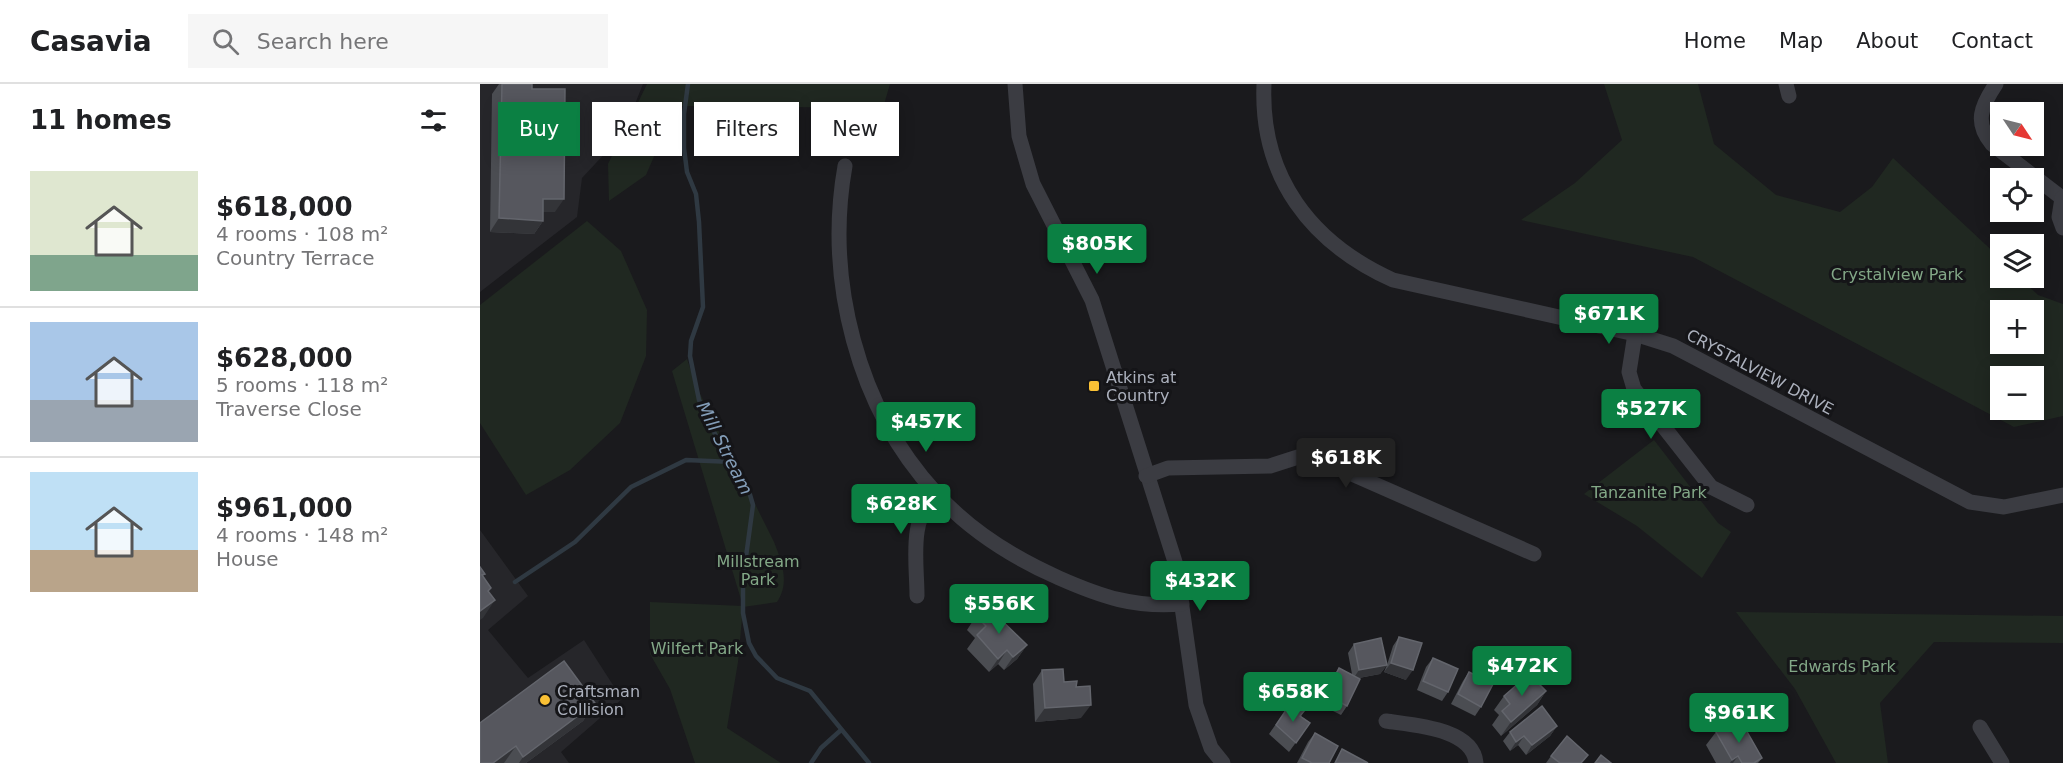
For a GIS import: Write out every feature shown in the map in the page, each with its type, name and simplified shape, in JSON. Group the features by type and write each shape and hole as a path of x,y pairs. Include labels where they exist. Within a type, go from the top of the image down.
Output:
{"street":[{"path":"1015,84 1019,136 1033,184 1092,300 1176,565 1196,705 1211,748 1223,763"},
{"name":"CRYSTALVIEW DRIVE","path":"1264,84 1267,139 1279,174 1294,201 1318,232 1338,250 1365,268 1393,280 1635,334 1673,346 1970,502 2004,507 2063,495"},
{"path":"1988,86 1981,111 1980,124 1984,136 2063,198 2059,217 2063,228"},
{"path":"845,166 838,205 840,253 852,333 862,368 879,409 901,447 936,494 1009,553 1046,572 1084,588 1140,605 1182,604"},
{"path":"1635,334 1629,372 1634,389 1711,487 1747,505"},
{"path":"1146,476 1168,468 1270,466 1298,457 1329,464 1534,554"},
{"path":"918,597 918,520 927,502 936,494"},
{"path":"1386,721 1446,731 1464,742 1476,758 1476,763"},
{"path":"1980,728 2002,763"}],"shaded area":[{"path":"480,84 643,84 636,102 592,102 592,156 602,156 582,178 577,217 480,292"},
{"path":"480,530 528,596 488,630 528,678 584,640 622,699 561,752 569,763 480,763"}],"green space":[{"path":"647,84 890,84 885,102 811,102 811,107 799,107 799,102 694,102 694,106 682,106 682,102 638,102"},
{"name":"Crystalview Park","path":"1604,84 1698,84 1714,144 1776,195 1840,212 1872,187 1893,158 1990,249 1990,288 2031,288 2038,295 2063,304 2063,416 2014,427 2001,420 2044,420 2044,366 1990,366 1990,414 1693,257 1521,220 1575,183 1622,140"},
{"path":"612,156 654,156 646,175 609,201 608,164"},
{"path":"587,221 621,251 647,310 646,356 620,423 570,470 526,495 480,423 480,305"},
{"path":"687,359 697,388 774,542 782,565 784,580 777,602 743,607 738,662 727,728 781,763 695,763 670,689 650,654 650,602 743,606 672,371"},
{"name":"Tanzanite Park","path":"1654,440 1718,523 1731,532 1702,578 1637,526 1584,494"},
{"name":"Edwards Park","path":"1736,612 2063,616 2063,643 1934,642 1880,703 1888,763 1836,763 1795,689"}],"building":[{"path":"502,84 532,84 532,89 565,89 565,102 502,102"},
{"path":"500,156 564,156 564,199 543,199 543,221 499,218"},
{"path":"480,567 485,574 482,575 491,588 488,591 495,600 480,611"},
{"path":"987,606 1027,645 1013,657 1007,650 998,659 977,635 986,626 976,616"},
{"path":"1399,637 1422,643 1413,670 1391,663"},
{"path":"1381,638 1387,665 1359,670 1354,644"},
{"path":"1433,658 1458,669 1448,692 1423,681"},
{"name":"Craftsman Collision","path":"564,661 595,703 523,757 516,746 493,763 480,763 480,723"},
{"path":"1339,668 1360,679 1347,706 1326,695"},
{"path":"1063,669 1064,682 1077,681 1076,687 1090,686 1091,705 1045,708 1042,670"},
{"path":"1469,672 1493,684 1481,707 1458,694"},
{"path":"1528,675 1546,691 1511,722 1502,711 1510,704 1504,696"},
{"path":"1297,704 1305,710 1300,716 1310,723 1296,743 1276,725 1288,707 1292,710"},
{"path":"1542,706 1557,726 1532,745 1524,736 1516,742 1510,732"},
{"path":"1731,722 1733,727 1742,723 1762,758 1754,763 1742,763 1738,756 1732,760 1716,732"},
{"path":"1315,733 1338,746 1329,763 1312,763 1302,758"},
{"path":"1567,736 1588,755 1581,763 1560,763 1551,756"},
{"path":"1342,749 1368,763 1335,763"},
{"path":"1601,755 1611,763 1595,763"}],"waterway":[{"name":"Mill Stream","path":"688,84 684,114 684,148 687,172 696,194 703,307 691,341 690,356 699,400 715,434 748,488 753,505 743,579 743,613 749,643 756,656 777,678 810,691 869,763"},
{"path":"515,582 575,542 631,487 686,460 733,462"},
{"path":"811,763 821,748 841,730"}],"place":[{"name":"Atkins at Country","path":"1094,386"},
{"name":"Craftsman Collision","path":"545,700"}],"park label":[{"name":"Millstream Park","path":"758,570"},
{"name":"Wilfert Park","path":"697,648"}]}
